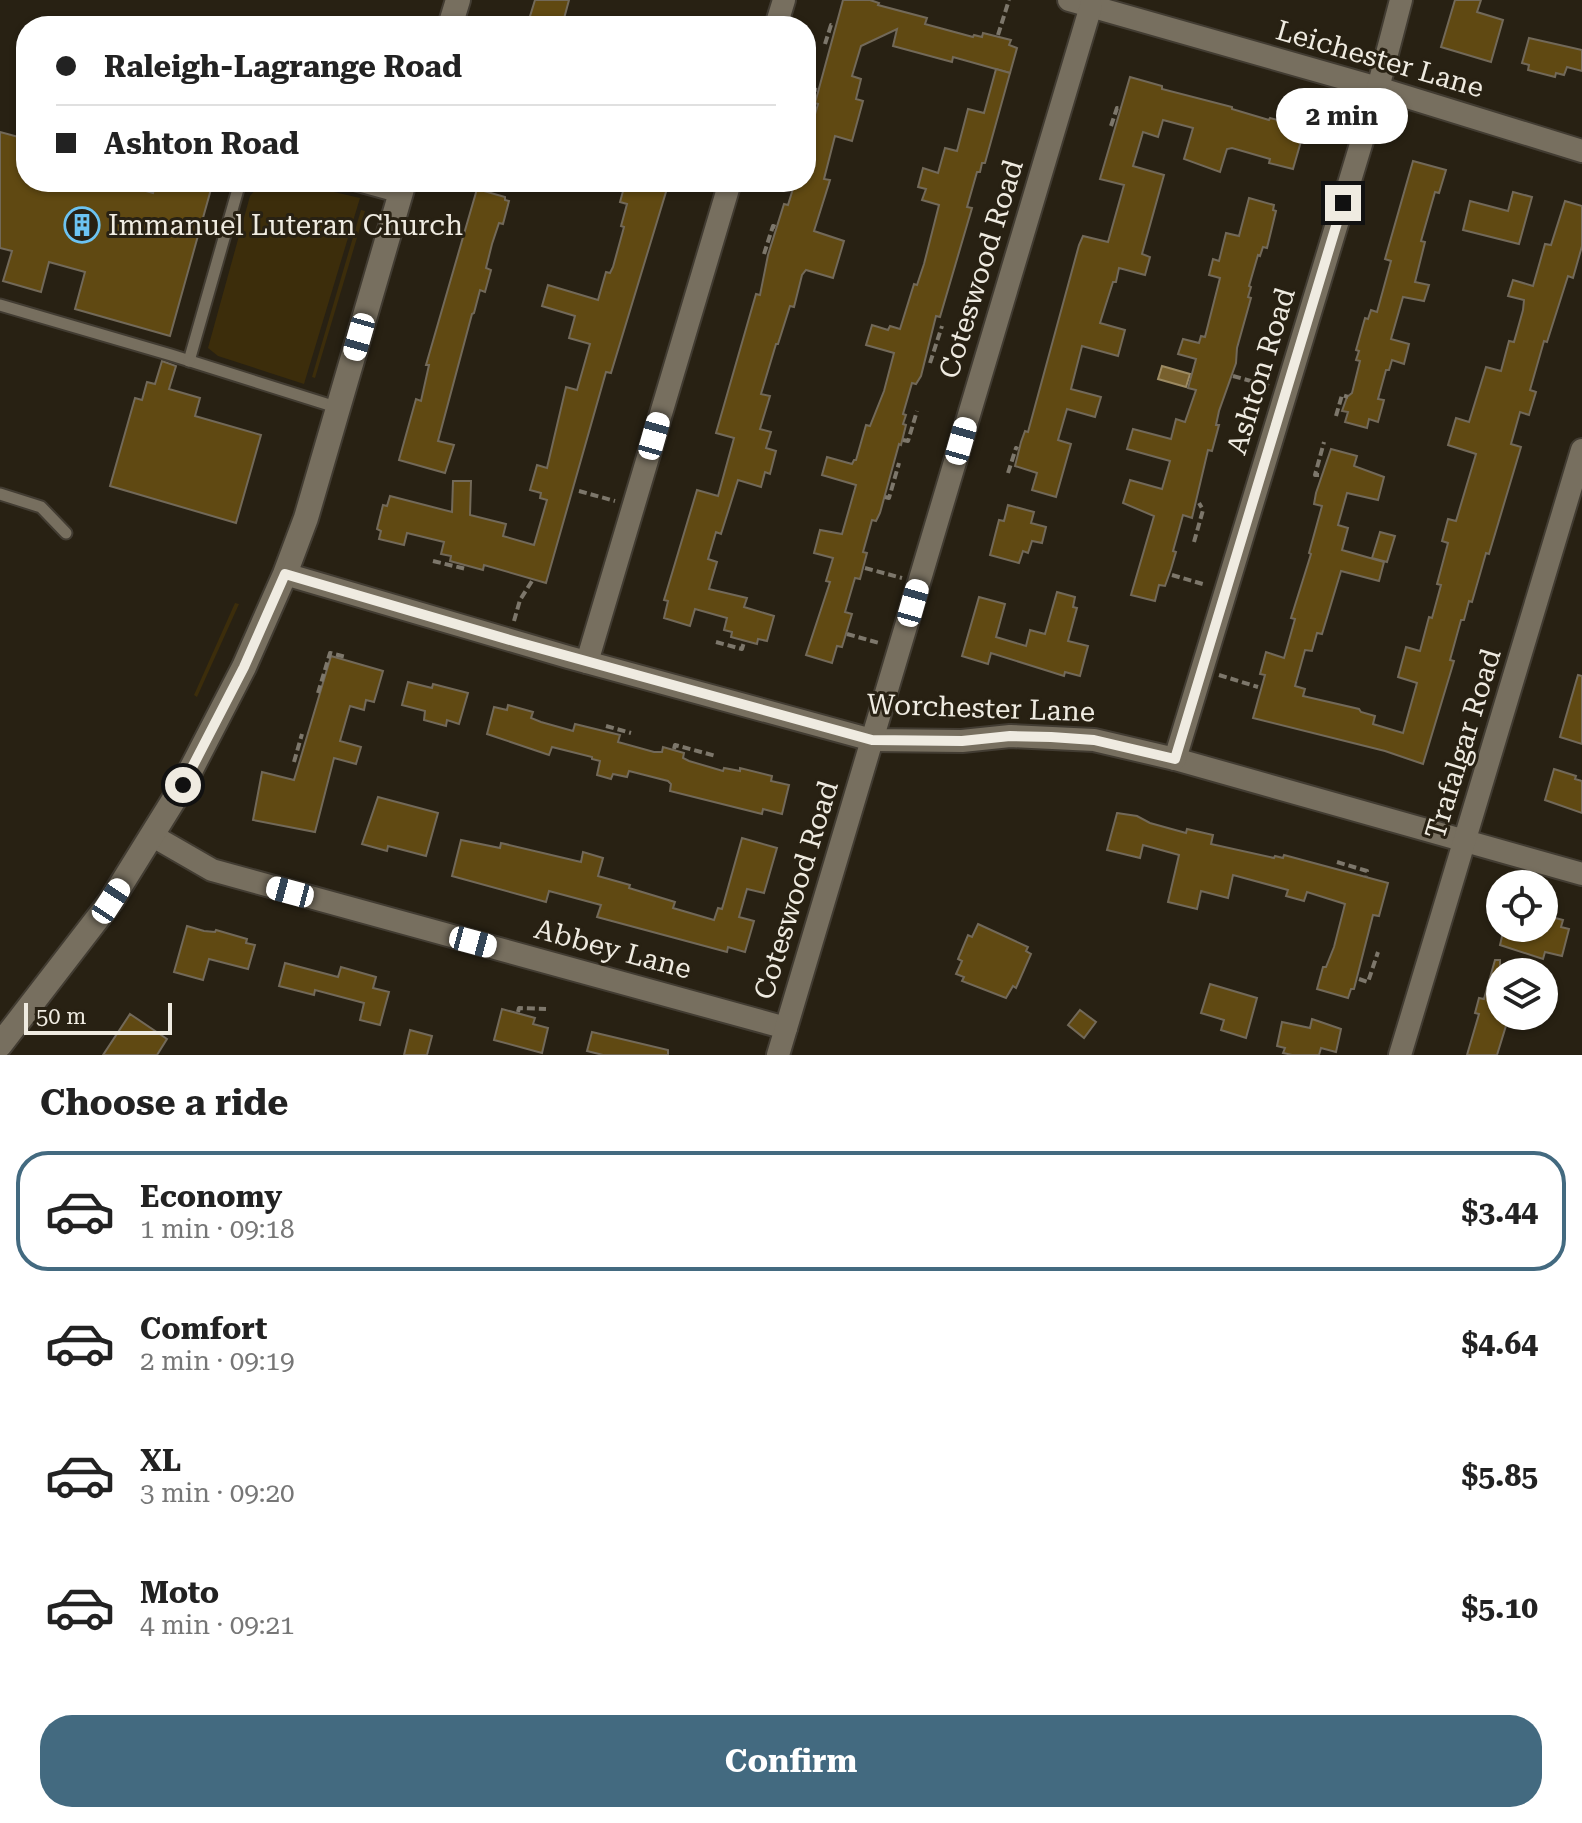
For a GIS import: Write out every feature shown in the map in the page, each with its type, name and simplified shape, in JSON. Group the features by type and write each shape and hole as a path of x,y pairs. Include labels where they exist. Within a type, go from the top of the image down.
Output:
{"main road":[{"path":"0,1045 82,942 153,836 214,727 285,574 306,518 400,192"}],"street":[{"name":"Leichester Lane","path":"1069,0 1378,88 1582,151"},
{"name":"Ashton Road","path":"1175,759 1378,88 1401,0"},
{"name":"Coteswood Road","path":"778,1055 1091,6"},
{"path":"587,662 727,192"},
{"name":"Trafalgar Road","path":"1400,1055 1582,450"},
{"name":"Worchester Lane","path":"285,574 587,662 872,740 951,741 1010,736 1094,740 1175,759 1582,874"},
{"name":"Abbey Lane","path":"153,836 195,863 212,870 786,1028"}],"lane":[{"path":"189,361 237,192"},
{"path":"0,305 339,408"},
{"path":"0,494 41,507 58,521 66,533"}],"path":[{"path":"998,35 1009,0"},
{"path":"825,44 831,25 834,26"},
{"path":"1111,126 1119,109"},
{"path":"764,254 773,226 776,227"},
{"path":"930,363 942,326"},
{"path":"1233,376 1273,387"},
{"path":"1336,416 1342,395 1348,397"},
{"path":"903,440 908,441 917,411"},
{"path":"1319,475 1315,475 1324,442"},
{"path":"1008,473 1018,449"},
{"path":"885,497 889,498 899,463"},
{"path":"579,491 619,503"},
{"path":"1194,542 1203,510 1199,503"},
{"path":"433,561 466,569"},
{"path":"865,568 905,579"},
{"path":"1172,575 1213,586"},
{"path":"514,622 518,604 532,581"},
{"path":"847,634 886,645"},
{"path":"716,642 742,649 744,642"},
{"path":"318,693 330,653 346,657"},
{"path":"1215,674 1258,687"},
{"path":"606,726 631,733"},
{"path":"294,762 302,734"},
{"path":"674,749 675,745 716,756"},
{"path":"1337,862 1367,871 1366,876"},
{"path":"1359,979 1368,982 1378,952"},
{"path":"518,1012 519,1008 546,1009"}],"shaded area":[{"path":"253,192 334,192 360,198 304,384 218,356 208,348"},
{"path":"361,210 365,211 315,378 312,377"},
{"path":"1162,366 1190,374 1186,387 1158,379"},
{"path":"235,603 239,604 197,697 194,695"}],"building":[{"path":"535,0 569,0 565,16 530,16"},
{"path":"843,0 870,0 927,18 925,24 973,37 982,37 983,33 1011,40 1009,45 1017,48 1010,73 953,57 952,62 893,46 897,29 861,46 852,76 861,79 856,99 863,101 852,141 835,136 824,179 830,180 814,231 844,241 833,278 806,270 802,275 794,307 790,306 761,394 770,396 760,429 771,432 766,448 776,451 770,474 765,472 761,487 738,480 721,534 716,532 708,559 717,562 709,589 747,598 744,607 774,616 767,641 758,639 757,644 731,637 732,632 724,630 727,618 695,609 690,626 664,618 668,601 664,600 697,490 718,496 734,438 716,433 756,294 760,295 768,255 784,204 788,205 792,192 816,192 816,99"},
{"path":"1455,0 1481,0 1477,12 1503,20 1491,62 1441,47"},
{"path":"1529,38 1582,50 1582,71 1567,67 1564,75 1556,73 1555,77 1528,70 1529,65 1522,63"},
{"path":"996,69 1010,73 985,163 977,172 967,207 972,208 940,317 936,316 921,376 916,384 912,383 903,414 906,415 903,424 906,425 901,445 880,513 876,521 872,520 863,552 867,553 860,579 855,578 845,612 852,614 842,647 837,646 832,663 806,655 830,582 826,581 833,558 814,553 820,530 842,534 856,485 822,475 827,457 852,464 856,460 866,425 870,426 884,391 894,353 866,345 872,325 888,330 890,326 900,329 914,284 917,285 924,264 939,205 922,200 926,189 918,187 923,168 938,173 945,148 957,151 968,109 984,113"},
{"path":"1130,77 1269,120 1301,126 1300,130 1304,131 1293,169 1232,148 1227,149 1220,172 1184,159 1193,128 1163,120 1158,137 1143,132 1133,166 1164,175 1142,254 1150,257 1145,275 1119,268 1116,282 1113,282 1100,323 1125,330 1118,356 1082,346 1071,389 1101,397 1095,417 1067,409 1058,440 1071,444 1056,497 1032,490 1037,473 1015,466 1025,431 1028,432 1079,245 1083,236 1108,242 1124,185 1100,179"},
{"name":"Immanuel Luteran Church","path":"0,132 16,136 16,192 210,192 170,336 75,309 85,272 49,262 41,292 3,281 12,251 0,248"},
{"path":"1413,161 1446,170 1439,193 1435,192 1421,241 1425,242 1415,282 1429,285 1424,301 1403,297 1391,339 1409,344 1404,364 1392,360 1389,370 1386,370 1378,399 1384,400 1378,422 1369,419 1367,428 1345,422 1348,412 1342,411 1347,397 1352,393 1360,361 1356,360 1359,351 1356,350 1365,318 1368,319 1371,310 1377,312 1391,261 1385,259"},
{"path":"476,192 505,197 509,201 503,224 499,223 492,244 486,268 491,270 485,292 480,290 472,314 438,441 454,445 445,473 399,460 416,399 421,401 429,365 426,365"},
{"path":"623,192 666,192 611,373 606,372 546,583 484,565 483,570 450,561 451,556 441,554 444,542 407,533 404,545 379,539 381,531 377,529 383,505 387,506 390,496 452,512 453,481 471,481 470,515 506,524 503,536 534,545 547,500 540,498 541,493 530,490 537,465 547,468 566,387 577,390 590,344 569,338 575,316 542,306 548,285 598,300 606,272 610,273 613,267 624,227 621,226 627,204 620,202"},
{"path":"1513,192 1532,197 1519,244 1463,230 1470,201 1508,211"},
{"path":"1249,198 1274,205 1273,210 1276,211 1267,248 1263,247 1258,255 1249,286 1248,297 1251,298 1236,363 1219,411 1216,425 1219,425 1212,451 1208,450 1192,518 1183,515 1165,586 1159,585 1155,601 1131,595 1154,516 1123,503 1130,480 1162,489 1170,461 1127,449 1133,429 1171,439 1176,419 1185,422 1196,390 1188,388 1196,359 1178,354 1183,339 1199,343 1201,336 1205,337 1220,278 1209,275 1213,259 1219,261 1226,233 1239,236"},
{"path":"1565,201 1582,206 1582,246 1573,278 1568,276 1547,342 1544,341 1530,390 1536,392 1529,415 1520,412 1511,444 1521,447 1489,554 1486,553 1472,602 1469,601 1464,620 1461,620 1450,660 1454,661 1423,764 1385,751 1253,718 1265,675 1260,674 1266,652 1284,658 1295,619 1291,618 1322,506 1314,504 1316,493 1331,449 1357,456 1354,466 1384,477 1378,500 1347,493 1338,525 1348,528 1342,550 1384,562 1379,581 1341,571 1322,634 1317,633 1312,651 1305,650 1295,686 1305,689 1303,696 1359,709 1375,716 1373,724 1403,733 1417,683 1398,677 1406,647 1420,651 1429,617 1432,618 1448,543 1442,541 1448,519 1456,521 1476,454 1448,445 1456,418 1469,422 1486,367 1501,371 1509,341 1514,342 1523,310 1524,300 1508,296 1513,280 1533,286 1545,244 1551,245"},
{"path":"162,361 176,366 169,389 200,398 195,416 261,435 236,523 110,486 135,398 142,400 147,382 155,384"},
{"path":"1008,505 1034,512 1031,523 1046,527 1042,543 1032,541 1028,553 1023,551 1019,563 990,555 999,520 1004,521"},
{"path":"1380,532 1395,536 1387,562 1372,558"},
{"path":"1057,592 1075,597 1073,607 1077,608 1068,641 1088,646 1080,676 1065,672 1064,676 991,653 988,664 962,656 979,597 1005,604 996,637 1026,646 1030,630 1045,634"},
{"path":"331,656 383,671 374,702 366,700 364,710 350,706 340,741 361,747 356,764 334,758 315,832 253,820 262,772 294,780"},
{"path":"1578,675 1582,676 1582,744 1560,737"},
{"path":"408,682 432,688 433,684 468,693 459,724 447,720 446,726 424,720 425,711 402,705"},
{"path":"508,705 533,712 531,718 541,722 573,731 575,724 620,735 618,742 654,752 662,752 663,747 684,753 683,758 689,761 723,771 724,768 740,771 740,768 772,776 771,781 789,785 782,814 763,809 762,814 670,791 668,781 629,771 627,777 613,774 611,779 597,775 600,761 592,757 552,747 549,755 487,734 494,707 507,710"},
{"path":"1554,769 1582,781 1582,813 1545,800"},
{"path":"378,797 438,813 426,856 388,846 387,851 362,844"},
{"path":"1117,813 1137,816 1186,833 1187,829 1213,835 1211,844 1274,858 1283,858 1284,855 1388,883 1379,916 1373,915 1354,989 1351,989 1348,998 1317,989 1323,967 1326,967 1334,947 1345,904 1307,892 1304,901 1286,896 1288,890 1233,875 1228,898 1201,891 1197,909 1168,902 1179,855 1143,845 1140,858 1107,850"},
{"path":"742,838 777,848 764,893 747,889 739,917 754,921 745,952 728,947 727,952 597,917 601,905 549,891 546,902 452,876 461,840 500,848 501,843 581,862 583,852 603,858 598,876 675,902 673,908 714,920 718,908 722,909"},
{"path":"1558,919 1563,920 1561,927 1569,929 1562,956 1545,952 1543,958 1540,958 1500,945 1501,942 1558,942"},
{"path":"978,924 1028,947 1026,951 1031,954 1016,988 1013,986 1006,998 962,981 964,977 956,974 962,961 958,959 968,935 972,937"},
{"path":"187,926 247,939 246,943 255,945 248,969 209,959 203,980 174,972"},
{"path":"285,963 338,977 341,967 376,977 373,988 389,992 380,1025 360,1020 364,1003 315,990 314,995 279,986"},
{"path":"1210,984 1257,998 1246,1038 1221,1030 1224,1020 1201,1013"},
{"path":"1486,992 1486,1030 1505,1030 1497,1055 1467,1055 1479,1014 1475,1013 1479,998 1484,999"},
{"path":"502,1009 535,1018 533,1024 548,1028 542,1053 494,1040"},
{"path":"1080,1010 1096,1022 1084,1038 1068,1025"},
{"path":"130,1014 167,1039 157,1055 103,1055"},
{"path":"1312,1019 1341,1029 1336,1052 1321,1048 1319,1055 1283,1053 1285,1048 1277,1046 1282,1022 1310,1028"},
{"path":"410,1030 432,1036 427,1055 404,1055"},
{"path":"592,1032 668,1050 668,1055 603,1055 587,1051"}],"place":[{"name":"Immanuel Luteran Church","path":"82,225"}],"route":[{"path":"183,785 244,667 285,574 872,740 962,741 1010,736 1051,737 1094,740 1175,759 1343,203"}]}
